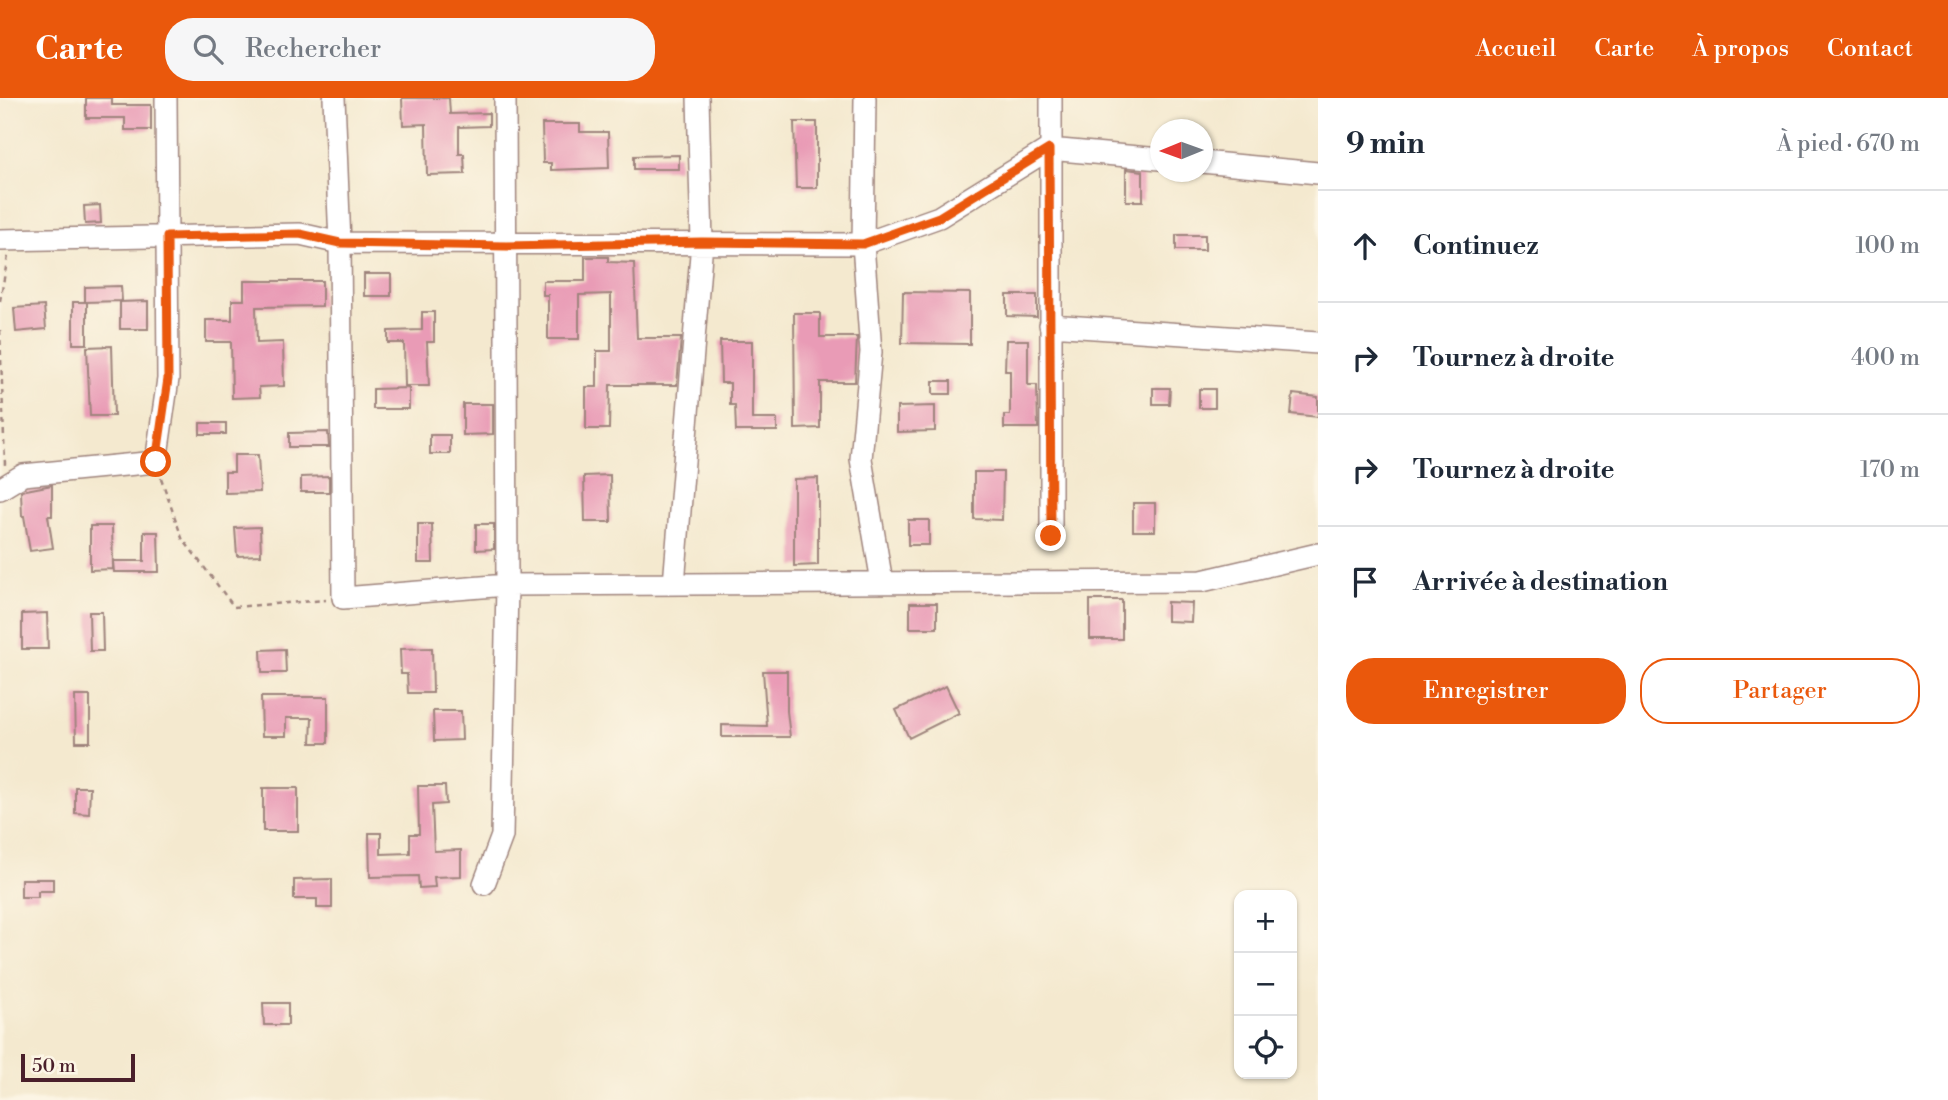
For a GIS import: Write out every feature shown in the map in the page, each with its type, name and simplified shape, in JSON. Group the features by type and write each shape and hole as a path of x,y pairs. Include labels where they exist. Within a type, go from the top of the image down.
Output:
{"street":[{"path":"3,487 23,475 156,462 168,379 166,98"},
{"path":"334,98 340,243 343,598 506,585 1202,581 1318,554"},
{"path":"484,884 502,836 506,585 505,98"},
{"path":"674,584 702,242 698,98"},
{"path":"865,98 863,244 871,352 861,459 882,582"},
{"path":"1051,98 1051,536"},
{"path":"6,240 300,234 340,243 507,246 702,242 863,244 939,217 1049,149 1150,158"},
{"path":"1213,163 1318,173"},
{"path":"1050,325 1318,343"}],"path":[{"path":"0,301 6,240"},
{"path":"0,330 3,487"},
{"path":"156,462 182,538 234,607 343,598"}],"building":[{"path":"86,98 112,98 112,105 151,105 151,130 125,130 125,118 86,118"},
{"path":"402,98 449,98 450,114 489,113 489,126 459,127 459,154 464,154 465,174 427,175 426,124 403,125"},
{"path":"794,122 817,122 817,188 796,188"},
{"path":"542,124 580,124 580,132 608,132 609,168 551,170 551,163 543,163"},
{"path":"679,155 679,169 634,169 634,156"},
{"path":"1126,169 1143,171 1143,201 1126,201"},
{"path":"100,205 101,223 85,224 84,206"},
{"path":"1176,235 1205,235 1205,250 1176,250"},
{"path":"585,257 608,257 608,262 634,263 637,338 681,338 677,385 610,385 609,429 586,429 586,387 597,387 597,351 611,351 611,294 579,295 579,339 548,339 548,295 543,295 543,281 585,281"},
{"path":"364,274 391,274 391,296 364,296"},
{"path":"244,281 322,281 322,306 256,307 257,343 283,342 284,386 259,387 260,397 232,398 231,342 206,342 206,320 232,320 232,300 244,300"},
{"path":"121,286 122,301 85,302 85,287"},
{"path":"903,292 970,293 970,344 902,343"},
{"path":"1007,295 1037,295 1037,317 1007,316"},
{"path":"148,301 148,329 120,329 120,302"},
{"path":"73,302 87,302 87,344 73,344"},
{"path":"44,306 46,329 16,332 14,308"},
{"path":"422,312 434,312 434,342 427,342 429,386 405,386 404,343 388,343 388,331 422,330"},
{"path":"794,313 820,313 820,337 857,337 855,382 820,382 820,428 795,429"},
{"path":"1006,340 1028,340 1028,385 1037,385 1038,428 1004,428 1004,415 1010,415 1010,371 1005,371"},
{"path":"720,341 752,341 752,419 777,419 777,431 736,431 735,405 730,405 730,383 721,383"},
{"path":"112,346 114,416 90,416 87,347"},
{"path":"933,381 951,381 951,394 933,394"},
{"path":"409,388 409,409 373,409 373,389"},
{"path":"1153,388 1170,388 1169,404 1153,404"},
{"path":"1199,389 1215,389 1215,408 1199,408"},
{"path":"1293,394 1318,397 1318,417 1291,414"},
{"path":"463,404 493,404 493,434 463,435"},
{"path":"935,406 935,431 897,432 897,407"},
{"path":"200,423 226,423 226,434 200,434"},
{"path":"328,432 329,447 289,447 289,433"},
{"path":"430,435 450,435 450,454 430,454"},
{"path":"234,455 258,455 260,492 225,493 225,472 234,472"},
{"path":"974,472 1003,472 1002,520 974,519"},
{"path":"610,475 611,522 585,522 584,476"},
{"path":"329,476 329,492 301,492 301,477"},
{"path":"818,478 818,565 794,566 794,479"},
{"path":"52,485 52,516 48,516 53,548 30,551 22,516 21,491"},
{"path":"1133,503 1155,503 1155,531 1133,531"},
{"path":"908,520 929,520 929,545 908,545"},
{"path":"418,524 432,524 433,563 418,563"},
{"path":"476,524 494,524 494,549 476,550"},
{"path":"90,526 112,526 113,569 90,570"},
{"path":"260,527 261,555 237,556 235,528"},
{"path":"144,532 158,532 159,572 114,572 113,561 144,561"},
{"path":"1090,600 1122,600 1122,639 1090,639"},
{"path":"1167,602 1192,603 1191,622 1167,621"},
{"path":"910,603 937,603 937,628 910,628"},
{"path":"89,612 102,612 103,651 90,651"},
{"path":"47,613 48,649 22,649 22,614"},
{"path":"432,648 433,693 408,693 407,674 401,674 400,649"},
{"path":"285,649 286,673 262,673 261,650"},
{"path":"763,671 787,671 790,737 722,737 722,725 767,726"},
{"path":"946,686 959,713 909,738 896,710"},
{"path":"75,696 90,696 90,742 76,742"},
{"path":"261,697 328,697 328,743 311,743 312,718 286,718 286,736 262,736"},
{"path":"433,711 461,711 462,740 434,741"},
{"path":"418,786 445,786 446,804 432,805 434,851 461,850 461,876 434,877 435,887 419,888 418,876 370,877 369,833 381,833 381,854 410,853 410,834 419,834"},
{"path":"75,787 90,787 89,814 75,813"},
{"path":"263,788 298,788 298,831 263,831"},
{"path":"21,879 53,879 53,891 38,891 38,897 21,897"},
{"path":"332,879 332,908 317,908 317,899 294,899 294,880"},
{"path":"263,1003 288,1003 288,1025 264,1025"}],"route":[{"path":"156,462 168,379 167,237 300,234 340,243 507,246 702,242 863,244 939,217 1049,149 1051,536"}]}
